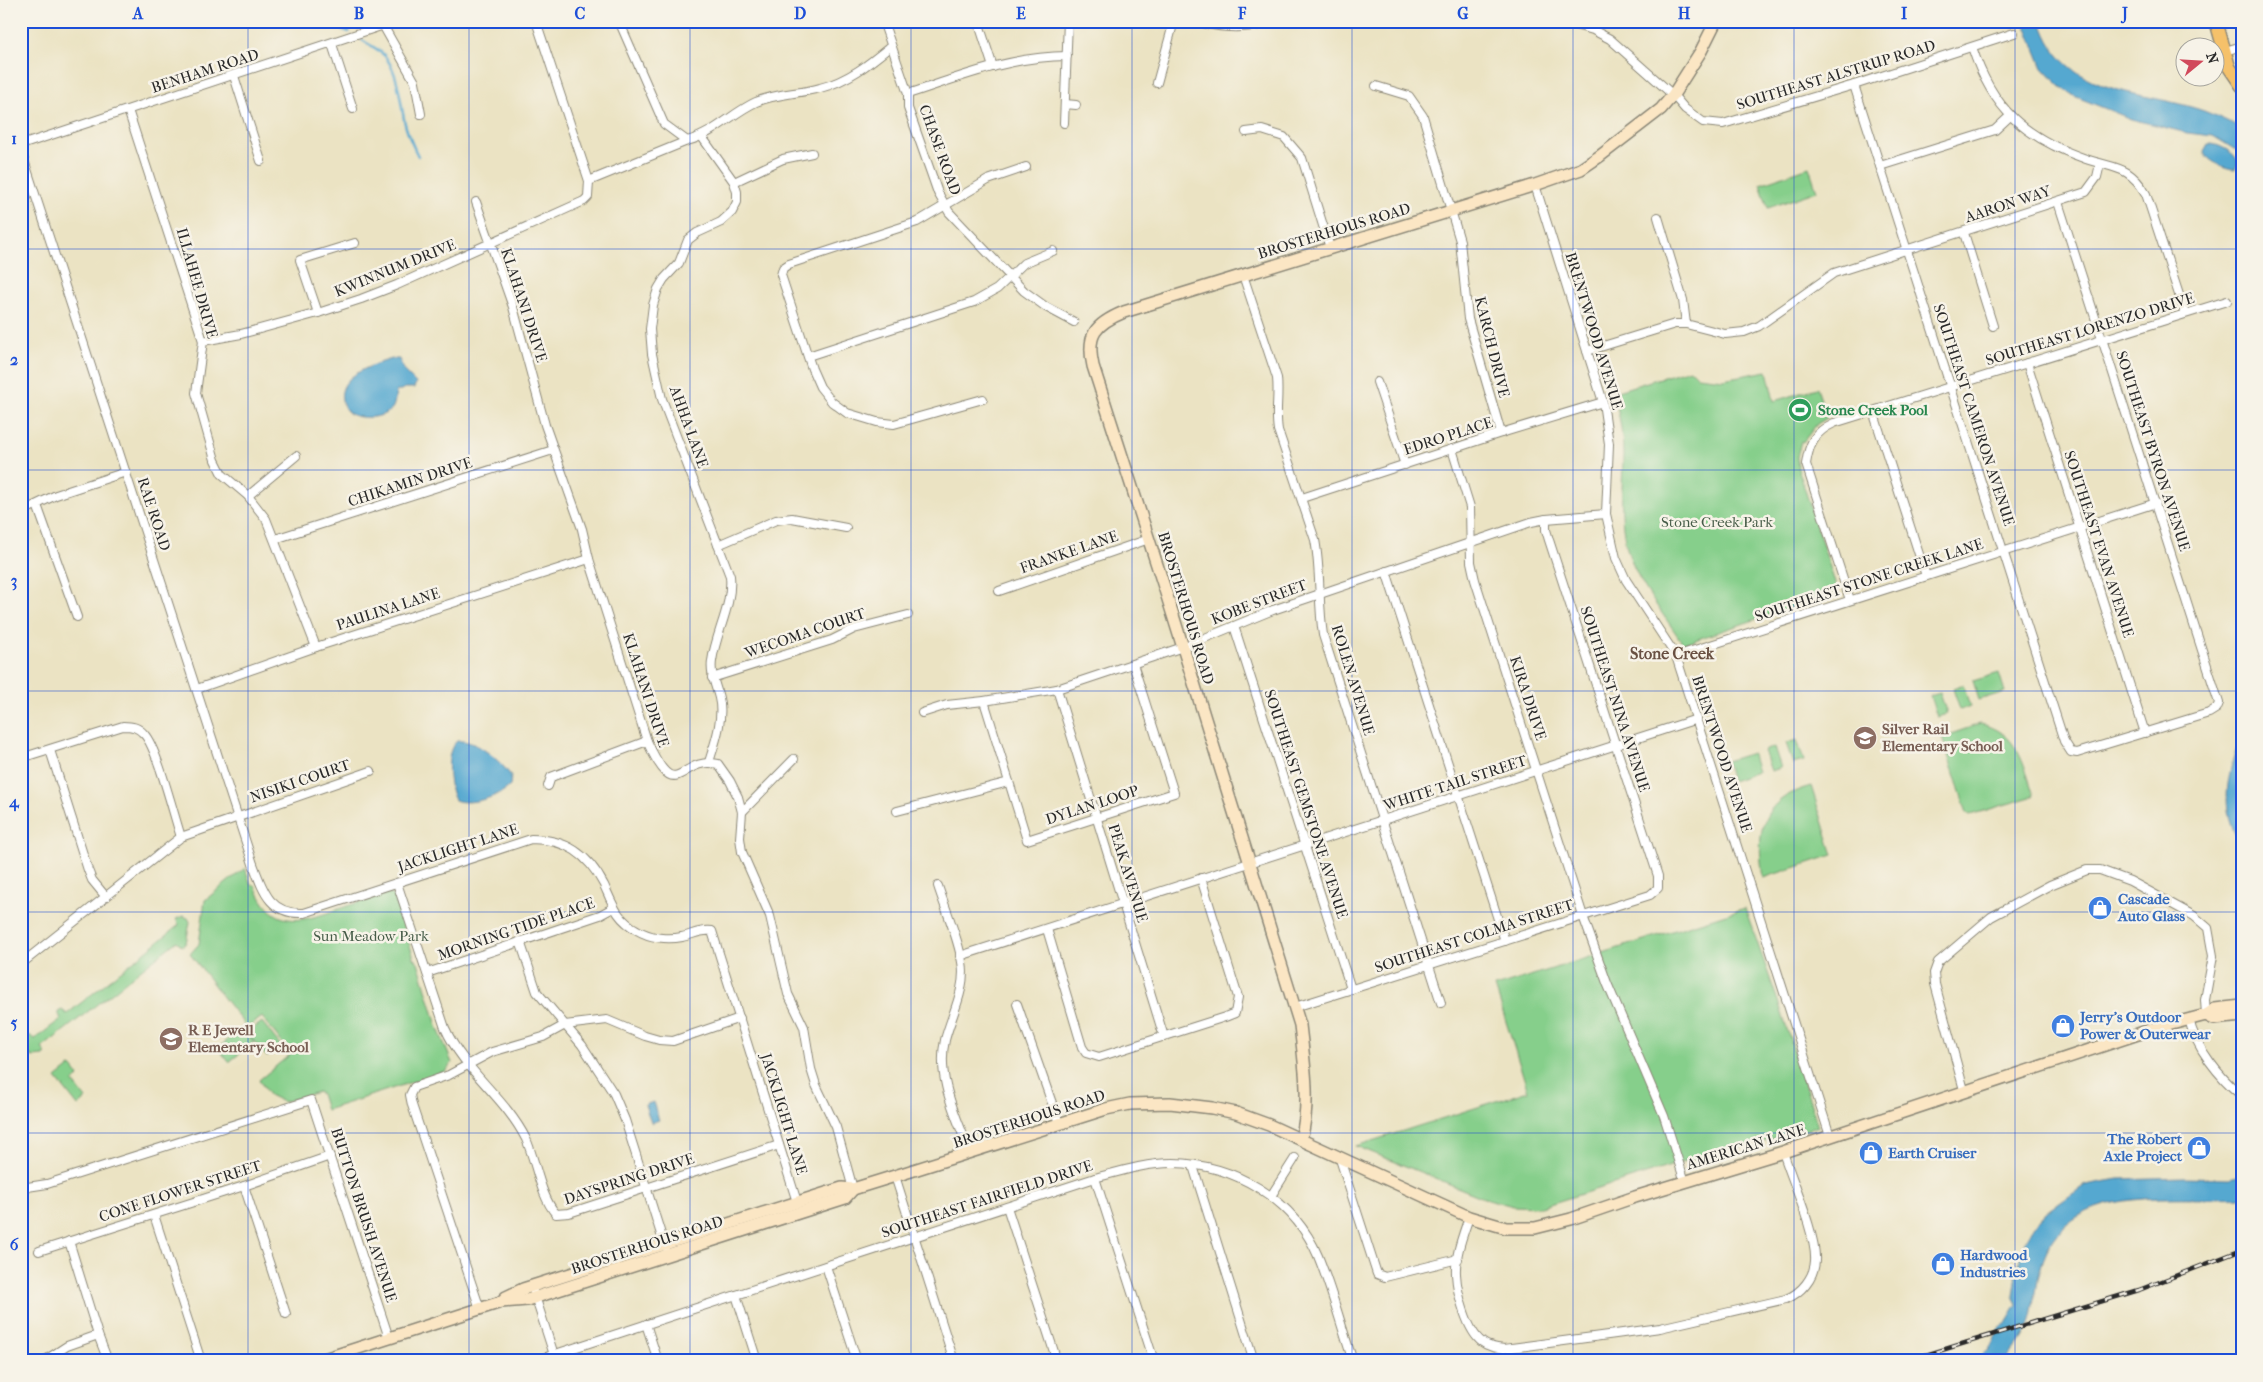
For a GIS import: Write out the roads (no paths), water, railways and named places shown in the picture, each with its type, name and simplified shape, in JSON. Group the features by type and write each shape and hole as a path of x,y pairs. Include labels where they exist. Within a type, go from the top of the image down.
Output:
{"main road":[{"path":"2216,21 2227,54 2229,67 2242,86"},
{"path":"2227,54 2242,72"}],"street":[{"name":"BENHAM ROAD","path":"21,145 384,27 396,21"},
{"path":"536,21 589,181 687,141 702,137 749,105 764,99 818,89 849,77 892,46"},
{"path":"619,21 664,124 687,141"},
{"name":"CHASE ROAD","path":"883,21 908,94 908,108 944,205 954,219 1010,276 1046,308 1074,322"},
{"path":"978,21 993,67"},
{"path":"1064,124 1068,21"},
{"path":"1158,82 1174,21"},
{"path":"1195,21 1214,27 1239,28 1274,21"},
{"name":"SOUTHEAST ALSTRUP ROAD","path":"1560,21 1593,30 1610,39 1673,95 1685,109 1702,122 1723,124 1854,85 2014,33"},
{"name":"BROSTERHOUS ROAD","path":"318,1361 501,1302 511,1294 534,1292 666,1249 797,1202 842,1188 854,1189 1086,1114 1130,1104 1178,1103 1236,1114 1301,1139 1305,1120 1304,1071 1300,1025 1183,647 1093,366 1091,343 1094,332 1101,323 1124,312 1452,209 1535,185 1581,169 1661,109 1673,95 1702,51 1716,21"},
{"path":"384,27 415,82 421,114"},
{"path":"332,44 353,109"},
{"path":"2227,54 2242,46"},
{"path":"1972,47 1979,68 1998,102 2010,116 2030,133 2052,146 2100,164 2126,171 2137,179 2146,194 2185,313"},
{"path":"908,94 993,67 1041,56 1066,56"},
{"path":"234,76 261,160"},
{"name":"SOUTHEAST CAMERON AVENUE","path":"1854,85 2064,741 2071,752 2082,752 2145,733"},
{"name":"KARCH DRIVE","path":"1376,86 1409,96 1423,116 1460,241 1468,319 1501,433"},
{"path":"1065,104 1076,105"},
{"name":"ILLAHEE DRIVE","path":"128,110 203,341 196,393 215,460 222,474 248,496 266,519 316,647"},
{"path":"1880,166 1995,130 2010,116"},
{"path":"1246,132 1262,130 1284,137 1302,158 1330,248"},
{"path":"702,137 734,182 783,159 812,153"},
{"name":"RAE ROAD","path":"21,151 261,885"},
{"name":"AARON WAY","path":"1686,324 1725,334 1744,332 1759,326 1834,274 2086,192 2097,177 2100,164"},
{"path":"983,399 894,424 869,420 847,413 832,402 820,388 781,275 783,268 796,261 917,222 996,176 1026,167"},
{"name":"KWINNUM DRIVE","path":"203,341 240,334 318,313 397,285 576,206 588,197 589,181"},
{"name":"AHHA LANE","path":"709,762 716,741 720,700 712,678 712,662 732,590 730,576 662,399 652,354 650,329 653,305 658,289 664,279 679,263 688,240 697,233 721,222 732,212 737,202 734,182"},
{"name":"BRENTWOOD AVENUE","path":"1535,185 1603,402 1609,444 1606,514 1616,558 1626,580 1676,656 1830,1136"},
{"name":"KLAHANI DRIVE","path":"476,202 515,316 553,450 582,529 589,558 646,741 656,762 662,771 669,776 709,762"},
{"name":"SOUTHEAST BYRON AVENUE","path":"2058,202 2219,696 2217,708 2145,733"},
{"path":"1587,350 1675,324 1686,324 1683,300 1658,217"},
{"path":"1964,232 1993,326"},
{"path":"318,313 300,260 355,243"},
{"path":"808,356 974,302 997,289 1032,259 1053,251"},
{"name":"ROLEN AVENUE","path":"1243,275 1277,378 1279,392 1276,417 1278,430 1302,498 1316,549 1324,635 1442,1003"},
{"name":"SOUTHEAST LORENZO DRIVE","path":"1850,600 1806,464 1808,447 1816,434 1834,423 2227,301"},
{"name":"SOUTHEAST EVAN AVENUE","path":"2027,363 2078,528 2145,733"},
{"path":"1377,382 1405,465"},
{"name":"EDRO PLACE","path":"1302,498 1603,402"},
{"path":"1873,411 1926,576"},
{"name":"KIRA DRIVE","path":"1452,449 1470,507 1471,562 1475,580 1583,916 1664,1116 1685,1182"},
{"name":"CHIKAMIN DRIVE","path":"275,539 553,450"},
{"path":"248,496 296,456"},
{"path":"21,512 56,496 126,472"},
{"name":"SOUTHEAST STONE CREEK LANE","path":"1676,656 2156,503"},
{"path":"37,505 77,617"},
{"name":"KOBE STREET","path":"922,712 947,705 1057,689 1183,647 1319,594 1471,542 1546,519 1606,514"},
{"path":"718,545 776,520 792,518 846,528"},
{"name":"SOUTHEAST NINA AVENUE","path":"1546,519 1546,530 1549,540 1658,876 1658,888"},
{"name":"FRANKE LANE","path":"999,591 1149,539"},
{"name":"PAULINA LANE","path":"197,689 316,647 589,558"},
{"path":"1386,570 1505,941"},
{"name":"WECOMA COURT","path":"712,678 832,640 854,629 908,615"},
{"name":"SOUTHEAST GEMSTONE AVENUE","path":"1234,626 1351,990"},
{"name":"DYLAN LOOP","path":"984,701 1027,840 1174,793 1133,664"},
{"name":"PEAK AVENUE","path":"1057,689 1164,1037"},
{"name":"WHITE TAIL STREET","path":"960,956 1697,719"},
{"path":"21,758 124,726 139,729 150,742 181,837"},
{"path":"548,786 551,777 646,741"},
{"path":"50,750 90,875 106,897"},
{"path":"742,812 794,759"},
{"path":"709,762 718,764 724,769 738,797 742,812 740,838 742,852 770,916 788,994 804,1027 814,1077 836,1127 854,1189"},
{"name":"NISIKI COURT","path":"21,964 181,837 371,771"},
{"path":"897,811 1009,782"},
{"name":"JACKLIGHT LANE","path":"261,885 269,900 277,907 295,914 311,911 513,844 531,839 546,839 563,844 582,856 594,869 613,908 638,931 652,936 669,938 683,937 706,930 712,931 797,1202"},
{"path":"1964,1090 1935,984 1934,973 1938,962 1991,917 2050,885 2087,870 2111,873 2130,881 2194,916 2208,928 2213,956 2205,1000 2206,1015"},
{"path":"1046,929 1082,1046 1086,1053 1099,1057 1164,1037 1235,1013 1237,1006 1238,997 1201,878"},
{"name":"DAYSPRING DRIVE","path":"396,883 445,1028 458,1054 500,1098 514,1118 526,1140 549,1202 556,1214 569,1214 779,1145"},
{"path":"938,886 962,964 959,997 945,1041 943,1069 948,1093 970,1153"},
{"name":"SOUTHEAST COLMA STREET","path":"1295,1007 1650,895 1658,888"},
{"name":"MORNING TIDE PLACE","path":"427,973 600,915 613,908"},
{"path":"520,941 537,992 598,1067 614,1094 625,1120 666,1249"},
{"path":"1017,1004 1059,1123"},
{"name":"AMERICAN LANE","path":"1301,1139 1340,1159 1469,1217 1506,1228 1535,1228 1564,1222 1783,1152 1964,1090 2156,1028 2206,1015 2215,1009 2242,1006"},
{"name":"AMERICAN LANE","path":"2206,1015 2214,1019 2242,1016"},
{"path":"480,1309 410,1095 414,1087 449,1076 492,1052 543,1037 565,1025 607,1020 646,1036 659,1040 673,1041 740,1018"},
{"path":"2189,1019 2192,1030 2213,1065 2232,1088 2242,1096"},
{"name":"BUTTON BRUSH AVENUE","path":"21,1188 47,1184 311,1100 390,1338"},
{"path":"1469,1217 1456,1274 1463,1308 1474,1335 1483,1343 1494,1348 1504,1349 1660,1328 1786,1299 1797,1294 1809,1281 1815,1262 1813,1242 1783,1152"},
{"name":"CONE FLOWER STREET","path":"39,1251 244,1186 330,1156"},
{"path":"1271,1196 1295,1158"},
{"path":"1340,1159 1377,1274 1385,1277 1458,1259"},
{"name":"SOUTHEAST FAIRFIELD DRIVE","path":"534,1361 555,1357 646,1324 1096,1178 1141,1166 1174,1163 1216,1169 1246,1180 1271,1196 1300,1224 1318,1256 1352,1361"},
{"path":"1193,1166 1254,1361"},
{"path":"895,1176 954,1361"},
{"path":"1096,1178 1154,1361"},
{"path":"244,1186 286,1314"},
{"name":"BROSTERHOUS ROAD","path":"666,1249 845,1198 854,1189"},
{"path":"1007,1207 1057,1361"},
{"path":"154,1215 201,1361"},
{"path":"69,1241 108,1361"},
{"path":"826,1266 857,1361"},
{"path":"534,1292 555,1357"},
{"path":"736,1295 757,1361"},
{"path":"646,1324 658,1361"},
{"path":"44,1361 67,1346 98,1335"},
{"path":"2238,1361 2242,1359"}],"water":[{"path":"2024,21 2041,21 2052,46 2068,64 2087,78 2108,87 2204,111 2242,128 2242,150 2234,149 2213,136 2187,133 2131,119 2074,96 2060,86 2043,68"},
{"path":"2208,144 2221,147 2234,155 2238,162 2235,169 2222,166 2208,158 2204,151"},
{"path":"392,359 399,359 404,371 416,383 414,388 405,388 396,392 393,407 385,414 359,417 349,413 344,407 342,400 342,391 345,384 359,372"},
{"path":"2242,735 2242,844 2234,832 2229,819 2227,790 2229,776"},
{"path":"457,741 464,741 480,747 495,758 511,776 510,786 499,794 484,799 468,802 455,800 448,769 450,752"},
{"path":"653,1102 659,1120 651,1123 645,1105"},
{"path":"2242,1175 2242,1196 2152,1198 2123,1201 2096,1208 2073,1220 2054,1239 2041,1267 2030,1323 2020,1343 2005,1361 1974,1361 1989,1350 1999,1328 2005,1324 2017,1304 2013,1296 2016,1273 2025,1241 2034,1226 2047,1212 2085,1185 2119,1179 2229,1178"}],"waterway":[{"path":"327,23 349,32"},
{"path":"362,40 382,53 391,66 398,88 406,129 418,156"}],"railway":[{"path":"1906,1361 2139,1290 2242,1250"}],"place":[{"name":"Stone Creek Pool","path":"1800,410"},
{"name":"Silver Rail Elementary School","path":"1865,738"},
{"name":"Cascade Auto Glass","path":"2100,908"},
{"name":"Jerry's Outdoor Power & Outerwear","path":"2063,1026"},
{"name":"R E Jewell Elementary School","path":"171,1039"},
{"name":"The Robert Axle Project","path":"2199,1148"},
{"name":"Earth Cruiser","path":"1871,1153"},
{"name":"Hardwood Industries","path":"1943,1264"}],"district":[{"name":"Stone Creek","path":"1672,653"}],"park label":[{"name":"Stone Creek Park","path":"1717,522"},
{"name":"Sun Meadow Park","path":"371,936"}]}
